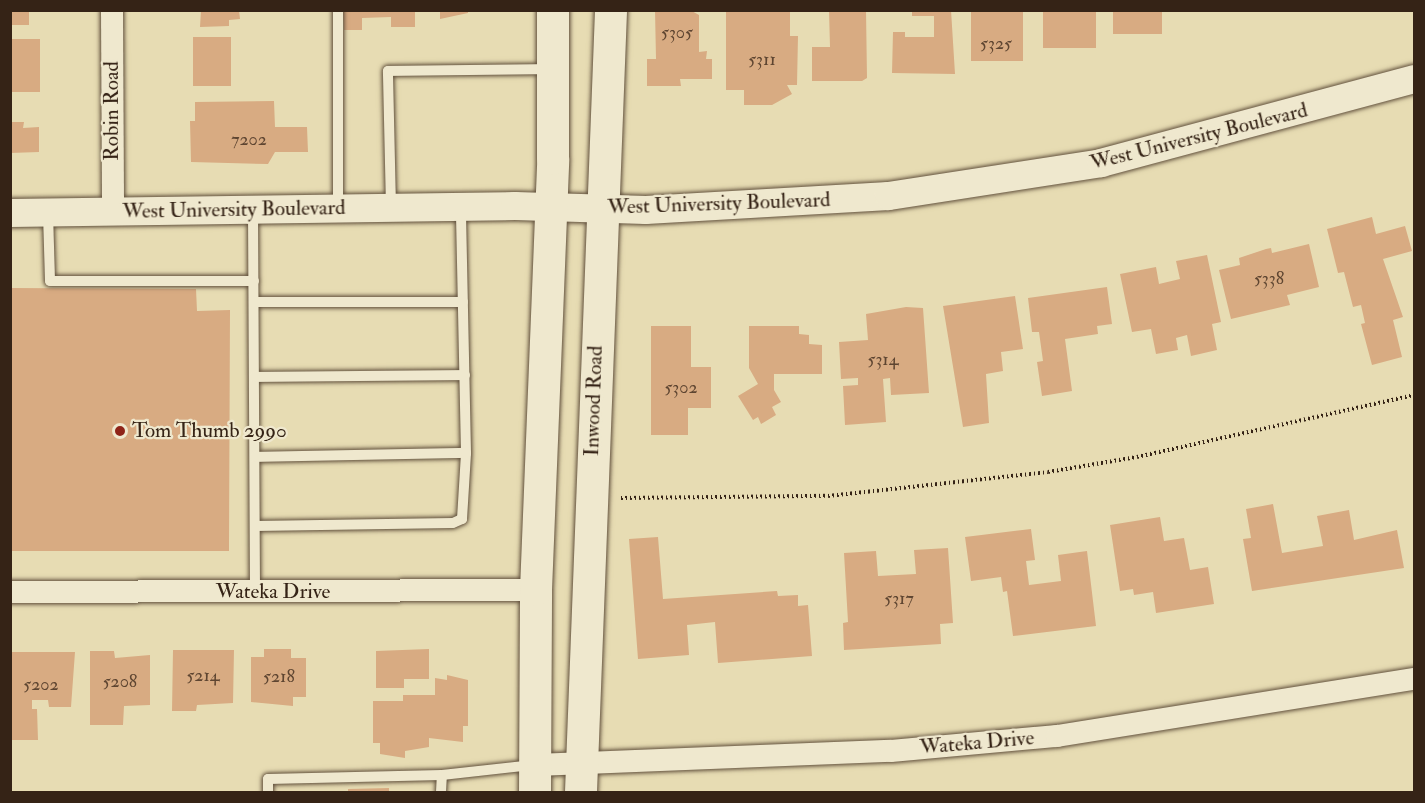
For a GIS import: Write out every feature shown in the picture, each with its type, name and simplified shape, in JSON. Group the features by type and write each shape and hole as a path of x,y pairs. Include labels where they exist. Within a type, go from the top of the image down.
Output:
{"main road":[{"path":"535,779 536,590 550,207 553,10"},
{"name":"Inwood Road","path":"581,778 611,10"},
{"path":"536,590 588,589"}],"street":[{"name":"Robin Road","path":"112,10 113,212"},
{"name":"West University Boulevard","path":"10,213 461,206 603,209 787,204 889,196 1101,163 1414,79"},
{"name":"Wateka Drive","path":"10,592 536,590"},
{"name":"Wateka Drive","path":"535,779 581,778 1057,736 1414,679"}],"lane":[{"path":"338,10 338,209"},
{"path":"391,208 388,71 553,69"},
{"path":"255,526 453,523 462,519 465,511 466,453 461,206"},
{"path":"253,210 255,592"},
{"path":"48,212 50,281 254,281"},
{"path":"254,302 463,302"},
{"path":"254,377 465,375"},
{"path":"255,457 466,453"},
{"path":"441,792 442,775"},
{"path":"268,792 268,779 442,775 535,779"}],"path":[{"path":"612,498 730,500 943,486 1137,457 1414,395"}],"building":[{"path":"10,10 29,10 29,25 10,25"},
{"path":"201,10 239,10 240,19 229,20 229,26 200,27"},
{"path":"343,10 415,10 415,27 391,27 391,17 362,18 362,30 344,30"},
{"path":"440,10 468,10 468,13 440,19"},
{"path":"655,10 690,10 699,15 699,52 707,51 706,59 712,59 712,79 680,79 681,86 647,86 647,59 656,59"},
{"path":"790,10 790,36 798,36 797,85 787,85 792,94 772,105 744,105 744,90 726,90 726,12"},
{"path":"829,10 866,10 867,78 862,81 812,81 812,47 830,47"},
{"path":"912,10 951,10 955,74 892,73 893,32 905,32 905,37 934,37 934,16 912,16"},
{"path":"971,10 1023,10 1023,61 971,61"},
{"path":"1043,10 1096,10 1096,48 1043,48"},
{"path":"1113,10 1162,10 1162,34 1113,34"},
{"path":"193,37 231,37 231,86 193,86"},
{"path":"10,39 40,39 40,92 10,92"},
{"path":"274,101 275,127 307,127 308,152 275,152 268,164 191,162 190,121 195,121 195,102"},
{"path":"10,122 24,122 23,128 39,127 39,152 10,153"},
{"path":"1372,217 1376,234 1405,226 1412,251 1383,259 1403,317 1393,320 1402,357 1372,365 1361,324 1365,323 1361,305 1353,307 1344,272 1338,273 1327,229"},
{"path":"1309,244 1319,287 1287,295 1290,305 1231,319 1219,270 1240,265 1239,258 1266,249 1271,248 1272,253"},
{"path":"1207,255 1221,322 1212,324 1217,350 1191,356 1187,335 1176,338 1178,350 1156,354 1151,329 1132,332 1120,274 1156,267 1159,284 1180,279 1176,261"},
{"path":"1107,287 1112,324 1097,326 1098,334 1065,339 1072,391 1042,396 1037,362 1043,361 1039,332 1032,332 1028,298"},
{"name":"Tom Thumb 2990","path":"10,288 196,289 197,311 230,310 229,551 10,551"},
{"path":"1015,296 1023,349 1001,352 1003,371 986,374 989,423 963,427 943,306"},
{"path":"906,307 923,308 929,393 891,395 890,378 883,379 886,422 845,425 843,386 858,385 858,378 841,379 839,342 868,340 866,314"},
{"path":"651,326 691,326 691,367 711,367 711,408 688,408 688,435 651,435"},
{"path":"749,326 799,326 799,334 809,335 809,344 822,345 822,374 774,374 774,390 781,402 772,407 776,415 761,424 758,417 753,420 738,396 758,384 749,368"},
{"path":"1273,504 1282,553 1323,546 1317,516 1349,510 1354,540 1397,530 1404,568 1252,591 1243,539 1251,538 1246,509"},
{"path":"1160,517 1164,541 1184,538 1190,570 1208,567 1214,604 1156,613 1153,592 1134,595 1133,589 1120,591 1110,525"},
{"path":"1031,529 1035,560 1026,561 1029,585 1061,581 1058,555 1087,551 1096,626 1013,636 1007,591 1003,592 1001,577 971,581 965,537"},
{"path":"658,537 663,599 777,591 778,596 798,595 798,606 808,605 812,656 718,663 715,622 687,625 689,655 638,659 629,539"},
{"path":"948,548 953,623 940,624 941,644 844,650 843,623 848,622 844,553 876,551 878,576 916,574 914,550"},
{"path":"264,649 291,649 291,658 306,658 306,697 293,697 293,706 251,702 251,657 264,657"},
{"path":"429,649 429,679 404,679 404,688 376,688 376,651"},
{"path":"173,650 234,650 233,703 197,705 196,711 172,711"},
{"path":"90,651 114,651 115,658 150,655 150,705 124,706 123,725 90,725"},
{"path":"10,652 75,652 71,707 49,707 48,700 32,700 32,709 37,709 38,740 10,740"},
{"path":"447,675 468,680 468,726 463,726 463,742 429,738 429,747 405,751 405,758 380,754 380,743 373,743 373,701 403,701 403,695 435,695 435,678 447,680"},
{"path":"389,788 389,792 348,792 348,789"}],"place":[{"name":"Tom Thumb 2990","path":"120,431"}]}
